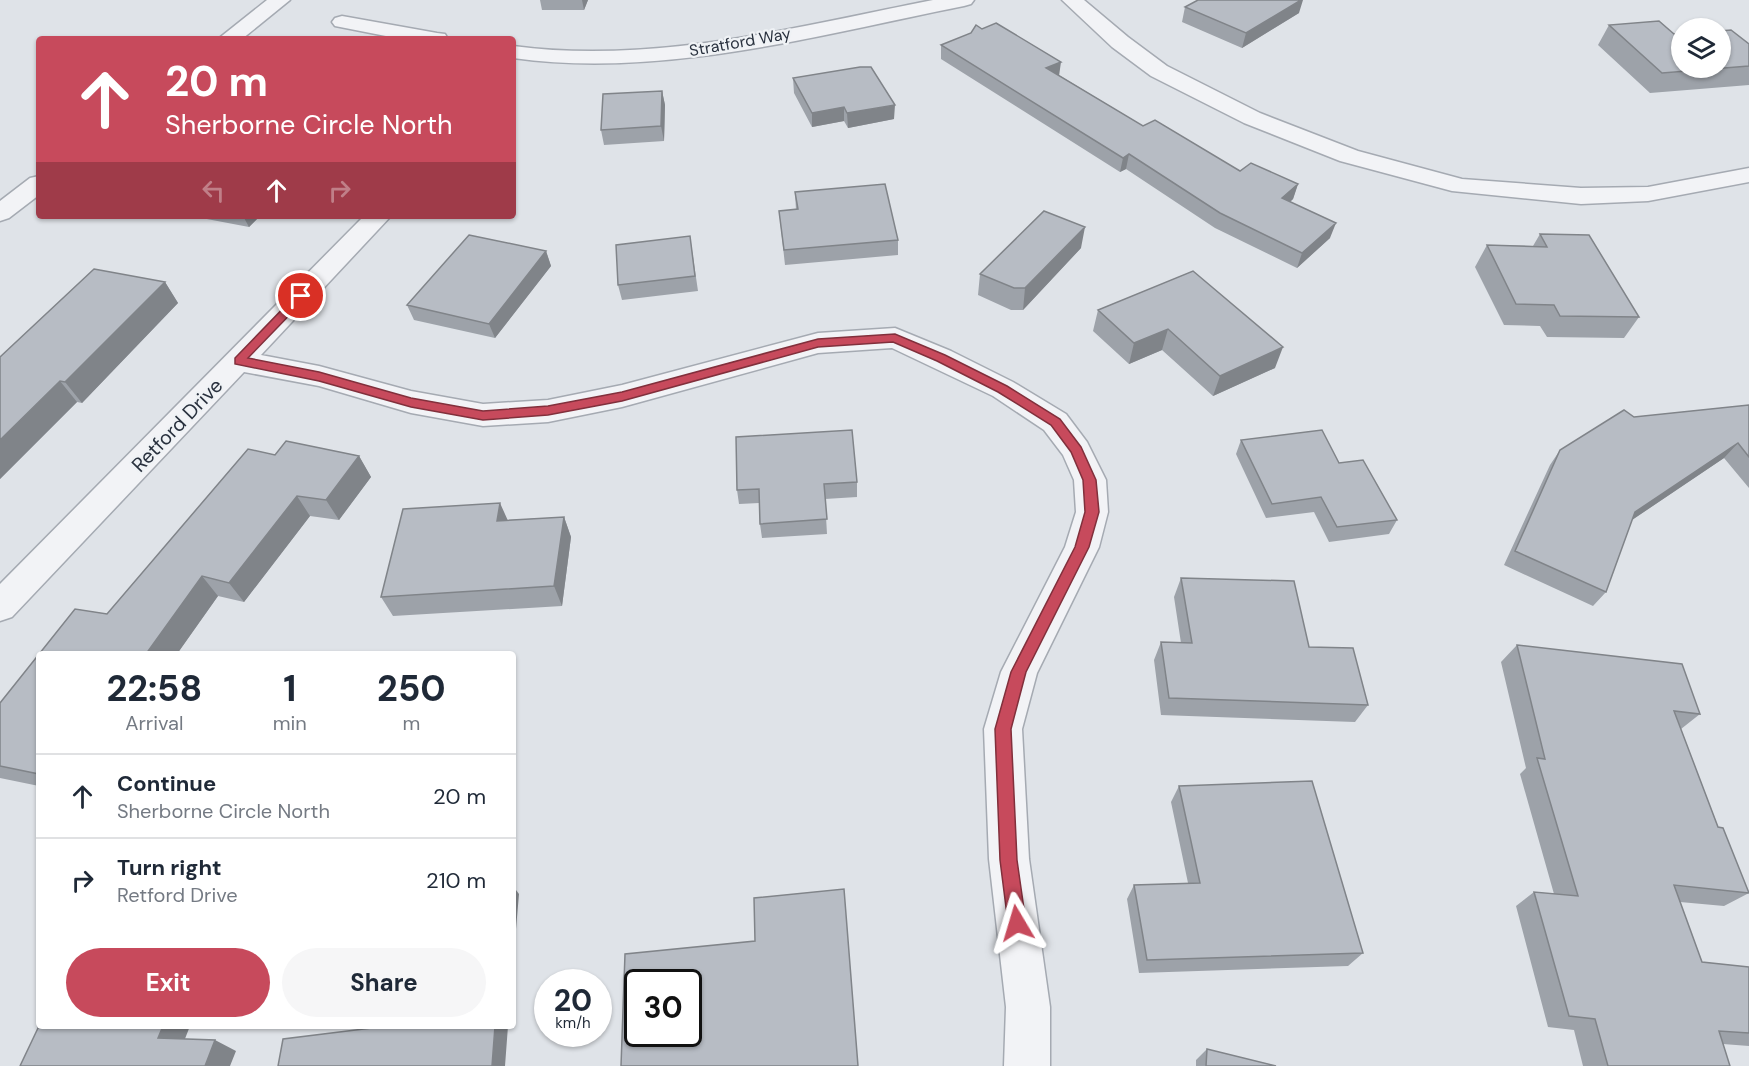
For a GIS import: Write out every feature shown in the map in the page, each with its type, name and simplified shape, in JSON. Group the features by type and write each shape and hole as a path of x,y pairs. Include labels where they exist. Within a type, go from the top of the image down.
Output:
{"street":[{"path":"233,36 280,0"},
{"name":"Stratford Way","path":"523,54 637,57 708,49 964,0"},
{"path":"1072,0 1120,42 1159,71 1252,118 1349,156 1461,186 1581,195 1648,195 1749,175"},
{"path":"342,22 420,36"},
{"path":"516,69 523,54"},
{"path":"0,213 36,185"},
{"name":"Retford Drive","path":"0,608 375,219"},
{"path":"239,361 319,376 411,402 483,415 548,411 622,396 818,343 895,338 1003,389 1055,422 1076,450 1090,480 1092,512 1082,547 1019,672 1003,729 1009,860 1028,1007 1027,1066"}],"building":[{"path":"1198,0 1301,0 1246,33 1185,7"},
{"path":"1659,21 1671,31 1671,72 1662,73 1609,25"},
{"path":"996,23 1061,62 1046,68 1143,126 1155,120 1240,171 1251,163 1298,184 1282,198 1336,223 1302,253 1220,213 1129,154 1123,158 941,45 971,33 976,25 982,29"},
{"path":"1731,30 1749,44 1749,66 1731,67"},
{"path":"871,67 895,105 847,113 844,107 812,113 793,78"},
{"path":"662,91 661,126 601,130 603,94"},
{"path":"885,184 898,240 784,250 779,211 798,209 795,192"},
{"path":"1044,211 1085,227 1025,288 1014,288 980,274"},
{"path":"1540,234 1589,235 1639,317 1560,316 1554,305 1516,304 1487,245 1547,247"},
{"path":"469,235 546,251 489,324 407,305"},
{"path":"690,236 695,276 618,285 616,245"},
{"path":"94,269 165,282 65,382 60,381 0,440 0,357"},
{"path":"1193,271 1283,347 1220,376 1168,329 1134,343 1098,310"},
{"path":"1749,405 1749,457 1738,443 1635,512 1606,592 1515,551 1560,450 1624,410 1634,417"},
{"path":"852,430 857,482 824,484 827,519 760,524 759,489 737,490 736,437"},
{"path":"1322,430 1339,463 1363,460 1397,520 1337,527 1321,497 1272,504 1241,440"},
{"path":"286,441 359,456 326,500 297,496 229,583 202,576 148,651 41,651 75,609 107,614 248,449 275,455"},
{"path":"500,503 497,521 564,517 554,586 381,597 403,509"},
{"path":"1181,578 1294,581 1309,647 1353,648 1368,705 1169,698 1161,642 1192,643"},
{"path":"1517,645 1682,664 1700,714 1674,711 1718,827 1723,828 1749,893 1674,885 1702,962 1749,967 1749,1033 1719,1031 1730,1066 1608,1066 1595,1019 1569,1016 1534,892 1578,896 1537,758 1545,759"},
{"path":"36,658 36,773 0,766 0,703"},
{"path":"1312,781 1363,953 1147,960 1134,885 1200,883 1179,786"},
{"path":"844,889 858,1066 621,1066 624,982 624,1047 702,1047 702,969 624,969 625,954 755,941 754,898"},
{"path":"38,1029 162,1029 158,1038 215,1040 205,1066 20,1066"},
{"path":"364,1029 495,1029 492,1066 278,1066 283,1039"},
{"path":"1207,1049 1276,1066 1206,1066"}],"route":[{"path":"301,296 239,361 319,376 411,402 483,415 548,411 622,396 747,360 818,343 895,338 1003,389 1055,422 1076,450 1090,480 1092,512 1082,547 1019,672 1003,729 1009,860 1017,923"}]}
